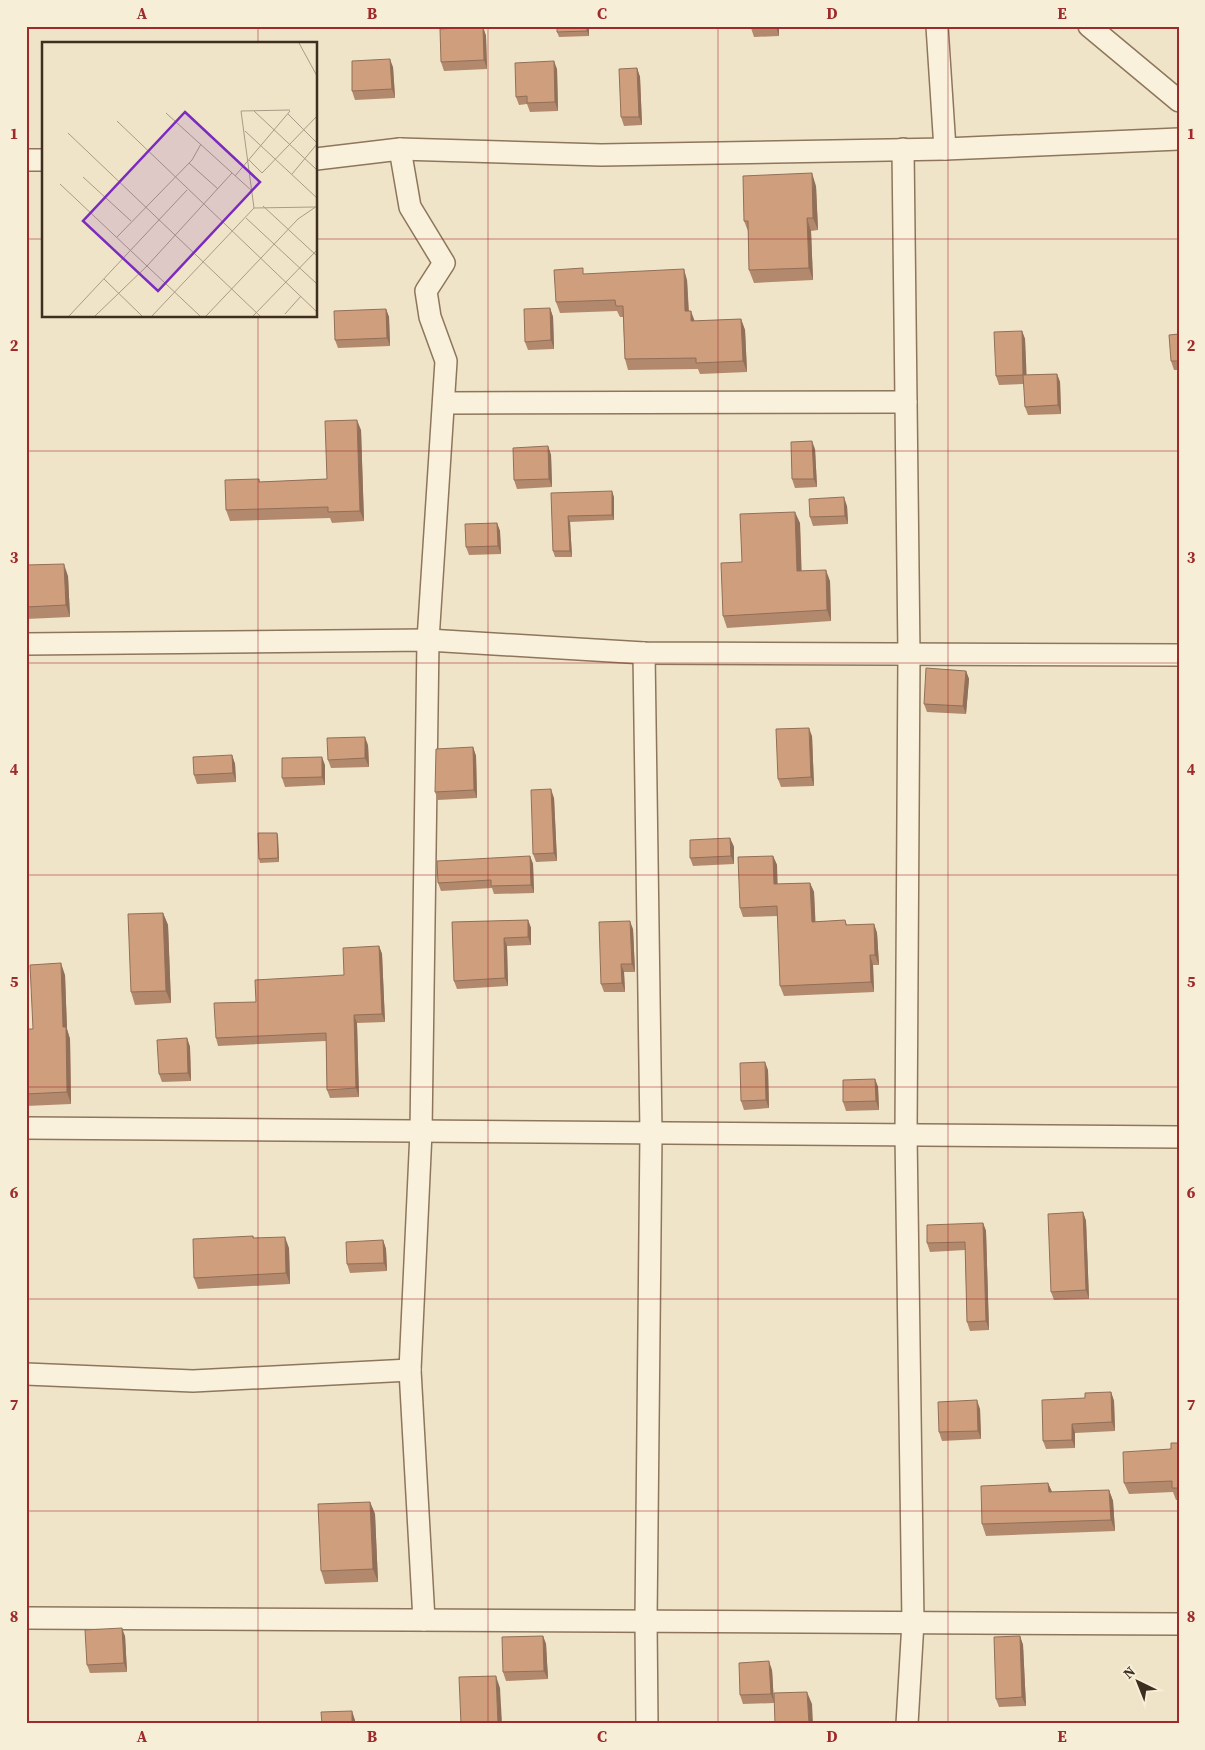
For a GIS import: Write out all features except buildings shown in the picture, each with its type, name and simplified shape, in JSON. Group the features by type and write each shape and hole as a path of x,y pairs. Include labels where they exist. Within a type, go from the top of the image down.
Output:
{"street":[{"path":"937,26 945,149"},
{"path":"1088,26 1179,102"},
{"path":"318,159 400,149 601,156 945,149 1179,139"},
{"path":"400,149 410,207 444,263 426,291 430,317 446,361 428,640 421,1132 410,1370 424,1620"},
{"path":"903,149 909,654 906,1134 913,1622 907,1724"},
{"path":"26,160 42,160"},
{"path":"444,403 906,402"},
{"path":"26,644 428,640 644,653 1179,656"},
{"path":"644,653 651,1133 646,1621 647,1724"},
{"path":"26,1128 1179,1137"},
{"path":"26,1374 193,1381 410,1370"},
{"path":"26,1618 1179,1624"}]}
